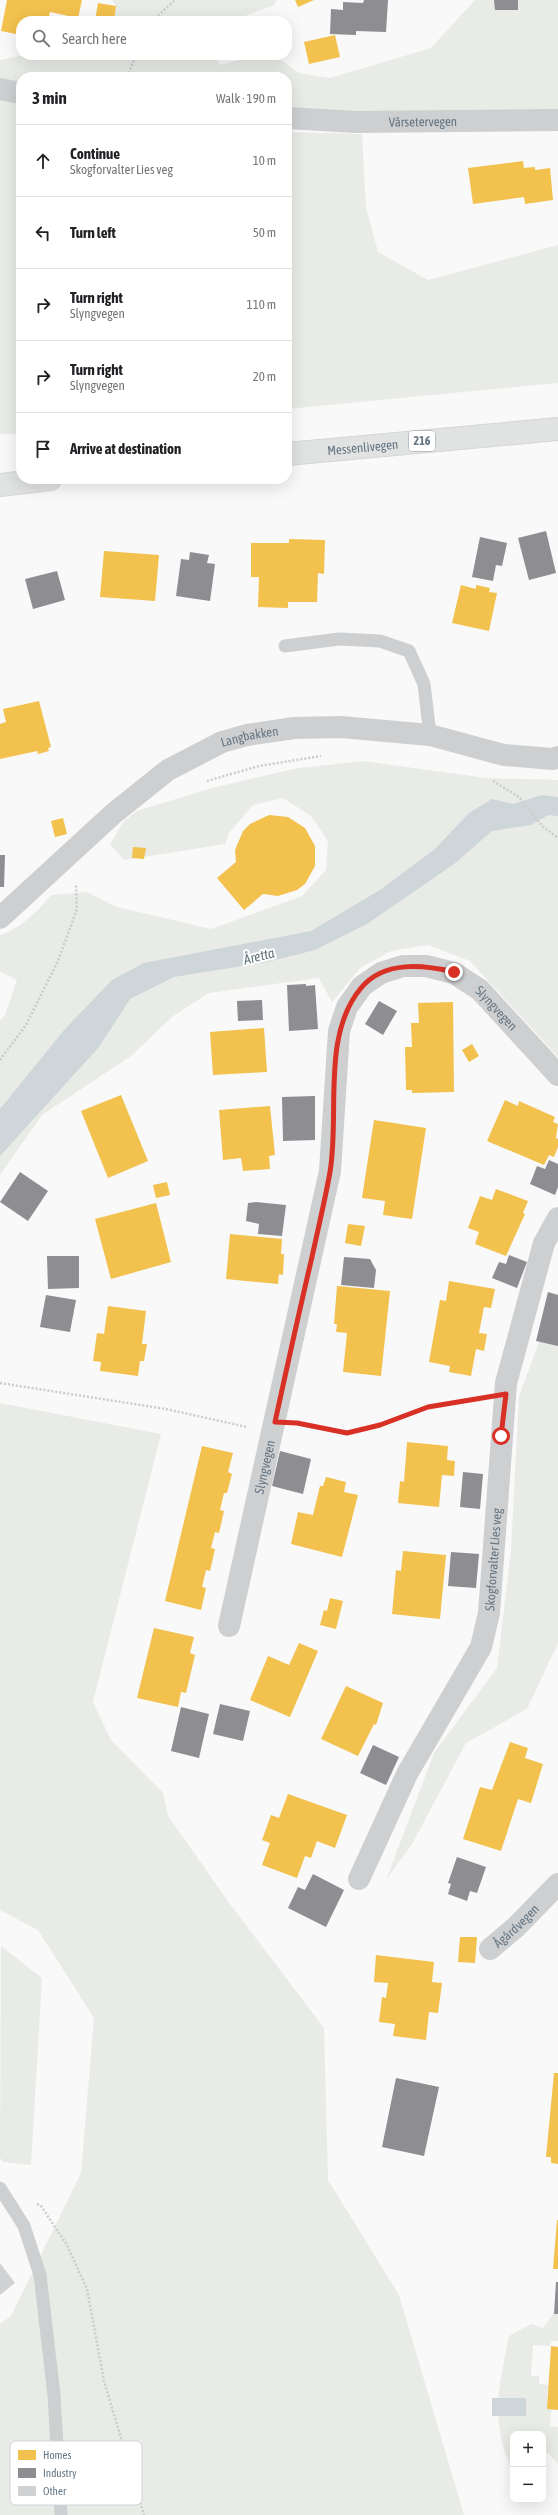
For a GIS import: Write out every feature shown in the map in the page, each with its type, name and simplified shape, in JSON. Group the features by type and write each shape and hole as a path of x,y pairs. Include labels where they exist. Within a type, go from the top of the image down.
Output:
{"main road":[{"name":"Messenlivegen","path":"292,454 558,429"},
{"path":"0,485 16,483"}],"street":[{"path":"0,89 16,92"},
{"name":"Vårsetervegen","path":"292,118 356,122 558,120"},
{"name":"Langbakken","path":"0,918 113,814 168,770 222,742 247,735 294,728 340,727 430,735 504,755 553,759 558,757"},
{"name":"Slyngvegen","path":"229,1626 330,1170 339,1031 347,1008 362,986 381,973 403,966 426,966 454,972 480,990 558,1075"},
{"name":"Skogforvalter Lies veg","path":"360,1879 407,1774 481,1646 490,1605 506,1394 544,1243 558,1218"},
{"name":"Ågårdvegen","path":"490,1949 516,1927 558,1884"}],"lane":[{"path":"285,646 339,639 380,641 409,651 424,684 430,735"},
{"path":"2,2191 24,2226 40,2275 54,2396 57,2441"},
{"path":"60,2505 61,2515"}],"path":[{"path":"157,16 175,0"},
{"path":"129,72 134,60"},
{"path":"202,783 259,766 306,756 328,756"},
{"path":"486,777 520,797 542,826 558,838"},
{"path":"0,1060 26,1025 58,961 77,909 76,883"},
{"path":"0,1383 166,1409 274,1428 297,1423 347,1433 380,1425 428,1407 506,1394"},
{"path":"2,2191 41,2206 67,2245 87,2289 104,2381 122,2441"},
{"path":"141,2505 144,2515"}],"shaded area":[{"path":"112,0 276,0 274,5 245,16 115,16 116,6"},
{"path":"475,0 558,0 558,114 292,112 292,72 16,72 16,83 0,81 0,60 16,57 16,60 216,60 220,65 240,60 281,60 299,73 330,78 431,48"},
{"path":"0,100 16,103 16,434 0,434"},
{"path":"292,132 362,134 366,207 378,252 428,280 558,245 558,383 292,409"},
{"path":"363,761 486,778 558,780 558,1057 470,961 428,945 391,951 360,968 332,1002 319,978 209,993 173,1016 131,1056 42,1115 0,1175 0,1021 5,1015 17,980 0,972 0,935 22,924 41,907 51,895 87,892 117,907 211,929 302,896 326,870 328,841 311,816 283,798 253,805 229,833 225,844 124,860 110,844 124,821 137,811 212,788 293,769"},
{"path":"558,1291 558,1643 527,1709 466,1743 412,1844 386,1880 434,1753 497,1668 511,1550 519,1396"},
{"path":"0,1403 161,1434 93,1702 111,1740 163,1793 168,1816 230,1904 324,2028 328,2180 399,2295 464,2515 0,2515 0,2324 11,2316 81,2173 94,2018 38,1930 0,1910"},
{"path":"1,1946 42,1978 31,2165 3,2162 0,2158"},
{"path":"556,2310 558,2310 558,2341 551,2341 550,2346 533,2345 531,2376 539,2376 539,2384 548,2385 547,2403 552,2403 550,2426 558,2427 558,2464 546,2451 546,2431 510,2431 510,2464 501,2436 498,2404 509,2336 531,2324 543,2328"}],"water":[{"name":"Åretta","path":"542,795 558,797 558,816 548,815 531,825 492,831 454,864 367,924 315,950 267,962 174,977 130,999 99,1047 0,1156 0,1109 65,1029 112,980 144,963 311,931 380,890 435,849 469,813 492,799 513,804"},
{"path":"492,2398 526,2398 526,2416 492,2416"}],"building: Homes":[{"path":"7,0 82,0 78,16 69,16 50,12 49,16 16,16 16,34 1,31"},
{"path":"295,0 314,0 298,7"},
{"path":"98,3 116,6 115,16 96,16"},
{"path":"335,35 340,57 309,64 304,42"},
{"path":"523,161 524,168 535,167 535,170 550,168 553,200 525,204 524,197 473,204 468,168"},
{"path":"289,539 325,540 324,574 318,573 317,602 288,602 288,608 258,607 259,577 251,577 251,543 289,543"},
{"path":"104,551 159,555 155,601 100,597"},
{"path":"461,585 476,589 476,585 490,588 489,592 497,593 489,631 452,623"},
{"path":"39,701 51,747 48,748 49,751 38,754 37,751 0,759 0,724 6,722 3,709"},
{"path":"269,815 288,817 305,828 315,846 315,866 305,884 297,890 278,896 263,894 244,910 217,878 236,862 235,850 243,831 250,824"},
{"path":"63,818 67,834 55,837 51,821"},
{"path":"133,847 146,848 144,859 132,858"},
{"path":"453,1002 454,1092 412,1093 412,1090 406,1090 405,1047 412,1047 411,1023 419,1023 418,1003"},
{"path":"264,1028 267,1072 213,1075 210,1032"},
{"path":"472,1044 479,1056 469,1062 462,1050"},
{"path":"121,1095 148,1161 108,1178 81,1111"},
{"path":"505,1100 518,1106 519,1101 555,1117 553,1122 558,1124 556,1138 558,1139 558,1147 554,1157 549,1155 544,1165 487,1141"},
{"path":"270,1106 275,1155 269,1156 270,1169 243,1171 241,1158 223,1160 219,1110"},
{"path":"374,1120 426,1128 412,1219 383,1215 385,1201 362,1198"},
{"path":"167,1182 170,1195 156,1198 153,1185"},
{"path":"496,1189 528,1201 523,1213 525,1214 506,1256 475,1244 479,1232 468,1228 480,1196 492,1200"},
{"path":"156,1203 171,1262 111,1279 95,1219"},
{"path":"348,1224 365,1226 361,1246 345,1243"},
{"path":"230,1234 282,1239 281,1254 284,1254 283,1275 279,1274 278,1284 226,1279"},
{"path":"449,1281 495,1289 491,1308 484,1307 479,1333 487,1334 484,1351 476,1349 471,1376 449,1372 450,1366 429,1362 440,1300 446,1301"},
{"path":"337,1286 390,1291 381,1376 343,1372 347,1333 336,1332 337,1324 334,1324"},
{"path":"108,1306 146,1311 142,1344 147,1344 144,1361 140,1361 138,1376 100,1371 101,1362 93,1361 97,1333 104,1334"},
{"path":"407,1442 448,1446 447,1460 455,1461 454,1476 442,1475 439,1507 398,1503 400,1481 404,1482"},
{"path":"202,1446 233,1453 228,1472 232,1474 227,1493 224,1493 220,1510 224,1511 219,1533 215,1532 211,1548 215,1549 210,1571 206,1570 202,1587 206,1588 201,1610 165,1601"},
{"path":"326,1477 346,1482 344,1492 358,1495 342,1557 291,1544 298,1512 313,1515 320,1486 323,1486"},
{"path":"403,1551 446,1555 440,1619 392,1614 396,1570 401,1571"},
{"path":"330,1598 343,1601 336,1629 320,1625 324,1610 327,1611"},
{"path":"154,1628 194,1637 190,1653 195,1655 186,1693 181,1692 178,1707 137,1698"},
{"path":"299,1643 318,1651 290,1717 250,1700 268,1656 289,1665"},
{"path":"346,1686 383,1703 376,1725 374,1724 358,1756 321,1739"},
{"path":"510,1742 528,1748 525,1758 543,1764 531,1803 518,1799 501,1851 463,1839 480,1787 492,1790"},
{"path":"288,1794 347,1815 335,1848 317,1841 311,1858 305,1856 297,1878 262,1865 270,1843 262,1840 271,1815 279,1818"},
{"path":"460,1937 477,1937 475,1963 458,1962"},
{"path":"376,1955 434,1962 432,1982 442,1983 438,2013 429,2012 426,2040 393,2036 395,2024 379,2022 382,1997 386,1998 388,1983 374,1982"},
{"path":"554,2073 558,2073 558,2164 551,2163 551,2157 546,2157"},
{"path":"557,2220 558,2269 553,2269"},
{"path":"551,2346 558,2347 558,2410 547,2409"}],"building: Industry":[{"path":"364,0 388,0 386,32 356,31 356,35 330,34 331,9 343,10 343,2 363,3"},
{"path":"494,0 518,0 518,10 495,10"},
{"path":"546,531 556,573 529,580 518,538"},
{"path":"480,537 507,543 502,566 496,565 493,581 472,577"},
{"path":"190,552 209,555 207,563 215,564 210,601 176,596 181,559 189,560"},
{"path":"57,571 65,600 33,609 25,579"},
{"path":"0,855 5,855 4,887 0,887"},
{"path":"306,984 306,986 315,985 318,1029 289,1031 287,985"},
{"path":"262,1000 263,1020 238,1021 237,1001"},
{"path":"379,1001 397,1011 383,1035 365,1024"},
{"path":"315,1096 315,1140 283,1141 282,1097"},
{"path":"549,1160 558,1164 558,1187 555,1195 530,1184 537,1166 545,1169"},
{"path":"20,1172 48,1191 28,1221 0,1202"},
{"path":"256,1202 286,1205 282,1236 258,1234 259,1224 246,1221 248,1203"},
{"path":"509,1255 527,1262 517,1288 492,1278 499,1262 506,1264"},
{"path":"47,1256 79,1256 79,1288 48,1289"},
{"path":"344,1257 370,1259 376,1270 374,1288 341,1285"},
{"path":"548,1292 558,1295 558,1346 536,1341"},
{"path":"46,1295 76,1300 70,1332 40,1327"},
{"path":"280,1451 311,1459 303,1494 272,1486"},
{"path":"463,1472 483,1474 480,1509 460,1507"},
{"path":"451,1552 479,1554 476,1588 448,1586"},
{"path":"220,1704 250,1711 243,1741 213,1734"},
{"path":"181,1707 209,1714 199,1758 171,1751"},
{"path":"373,1745 399,1757 386,1785 360,1773"},
{"path":"457,1857 486,1867 477,1893 470,1891 467,1901 448,1894 451,1884 448,1883"},
{"path":"313,1874 344,1890 326,1927 288,1908 298,1887 305,1890"},
{"path":"396,2078 439,2087 424,2156 382,2147"},
{"path":"556,2282 558,2282 558,2314 554,2314"}],"building: Other":[{"path":"0,2263 15,2283 0,2295"}],"route":[{"path":"454,972 426,966 403,966 381,973 362,986 347,1008 339,1031 330,1170 275,1422 297,1423 347,1433 380,1425 428,1407 506,1394 501,1436"}]}
